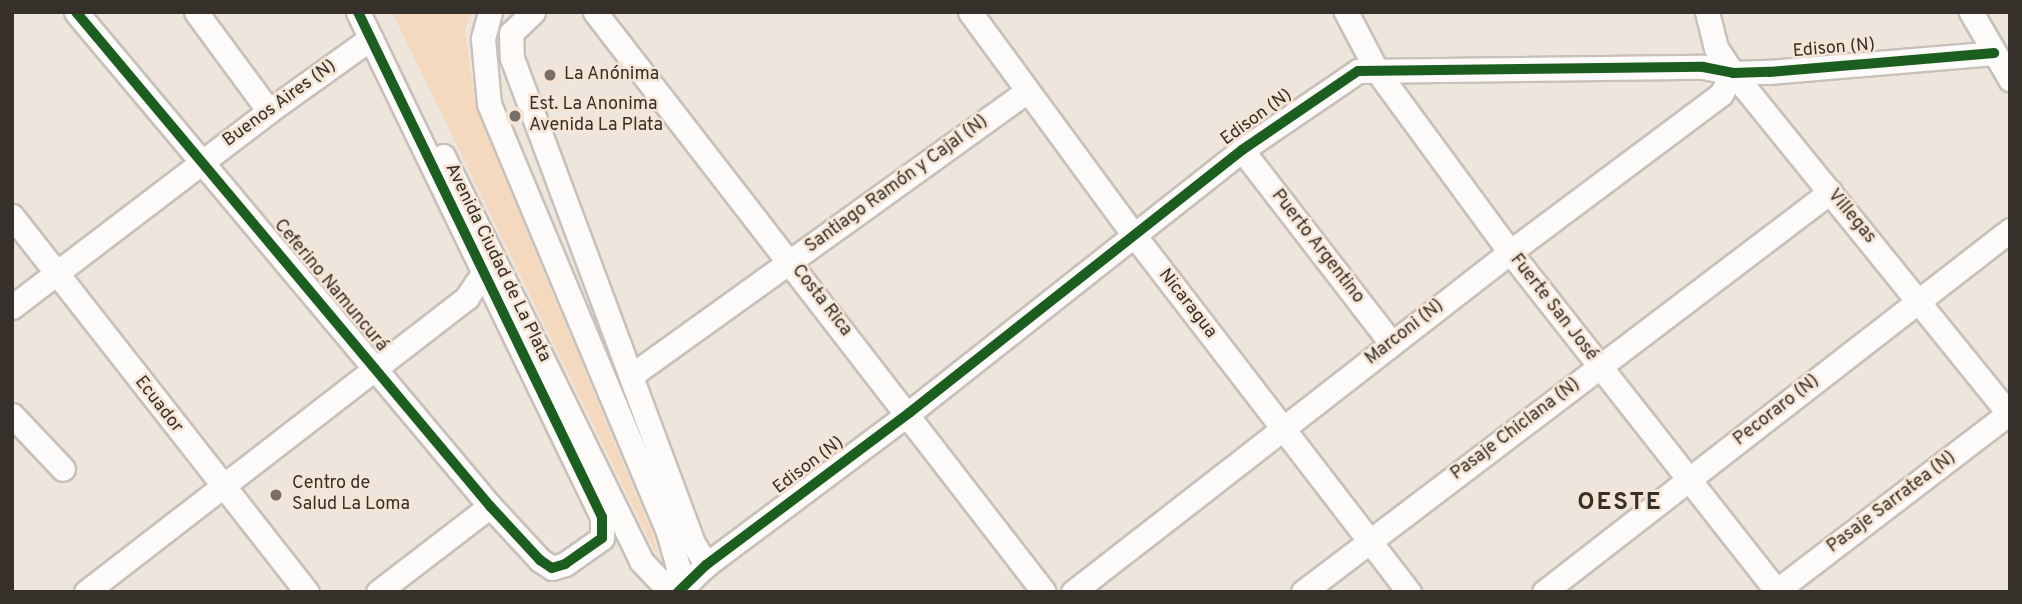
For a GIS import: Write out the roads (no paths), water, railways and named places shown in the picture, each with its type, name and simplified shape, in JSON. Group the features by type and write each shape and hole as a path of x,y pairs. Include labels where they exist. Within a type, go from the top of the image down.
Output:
{"street":[{"name":"Ceferino Namuncurá","path":"76,12 490,506 540,560 552,568 565,564"},
{"path":"196,12 269,111"},
{"name":"Avenida Ciudad de La Plata","path":"358,12 605,528 602,538 565,564"},
{"name":"Avenida Ciudad de La Plata","path":"372,12 641,561 675,592"},
{"path":"490,12 483,39 489,104 668,532 678,567 675,592"},
{"path":"533,12 510,33 512,58 693,543 706,565"},
{"name":"Costa Rica","path":"595,12 1044,592"},
{"name":"Nicaragua","path":"970,12 1026,92 1134,235 1409,592"},
{"name":"Fuerte San José","path":"1346,12 1377,71 1510,252 1776,591"},
{"name":"Villegas","path":"1707,12 1716,48 1732,73 1919,299 2009,414"},
{"path":"1971,12 2010,79"},
{"name":"Buenos Aires (N)","path":"12,307 269,111 371,38"},
{"name":"Edison (N)","path":"675,592 706,565 908,413 1242,150 1342,78 1358,71 1703,67 1732,73 1994,53"},
{"name":"Marconi (N)","path":"1073,592 1282,427 1721,94 1732,73"},
{"name":"Santiago Ramón y Cajal (N)","path":"632,375 1026,92"},
{"name":"Puerto Argentino","path":"1242,150 1392,344"},
{"name":"Pasaje Chiclana (N)","path":"1303,592 1830,192"},
{"name":"Ecuador","path":"12,216 221,486 307,592"},
{"path":"86,592 467,297 482,275 473,216"},
{"name":"Pecoraro (N)","path":"1544,592 2010,230"},
{"path":"563,286 616,332"},
{"name":"Pasaje Sarratea (N)","path":"1776,591 2009,414"},
{"path":"12,415 63,470"},
{"path":"378,592 490,506"}],"place":[{"name":"La Anónima","path":"550,75"},
{"name":"Est. La Anonima Avenida La Plata","path":"515,116"},
{"name":"Centro de Salud La Loma","path":"276,495"}],"district":[{"name":"OESTE","path":"1620,504"}]}
